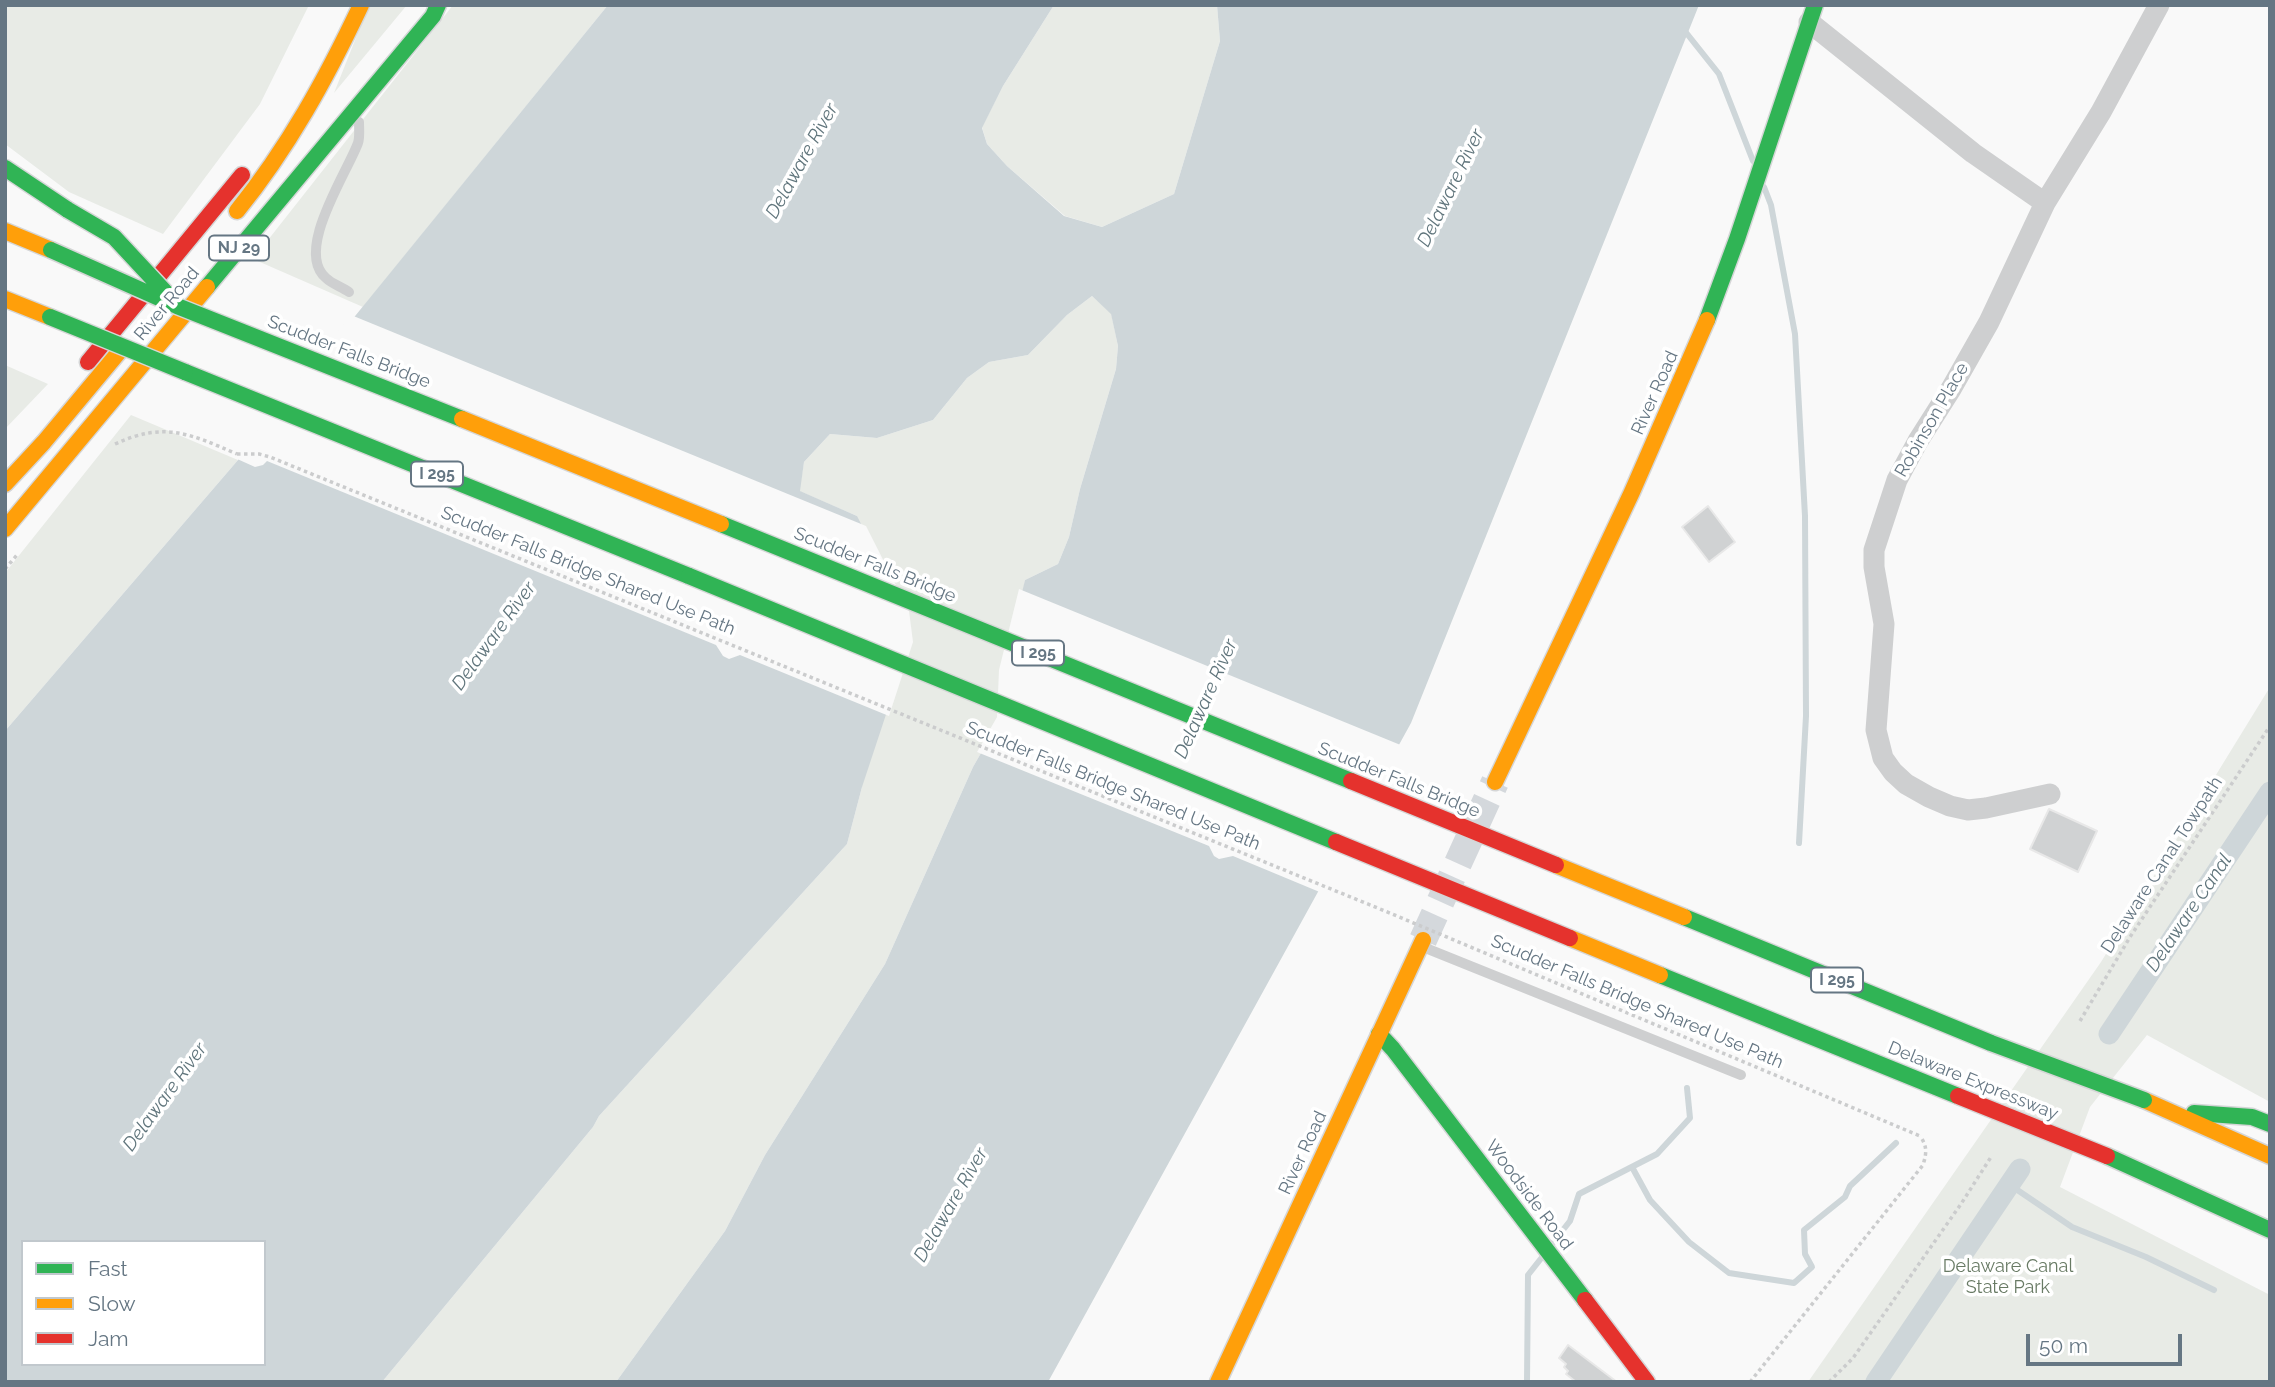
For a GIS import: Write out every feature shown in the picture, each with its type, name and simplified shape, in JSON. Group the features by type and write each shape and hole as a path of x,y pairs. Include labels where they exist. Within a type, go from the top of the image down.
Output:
{"main road":[{"path":"223,228 269,170 328,77 360,5"},
{"path":"362,76 429,5"},
{"name":"River Road","path":"5,529 433,16 438,5"},
{"name":"River Road","path":"1495,782 1667,416 1709,316 1812,14"},
{"path":"285,114 317,57"},
{"path":"269,170 317,124"},
{"path":"76,376 249,166"},
{"path":"5,168 114,237 177,306"},
{"name":"Scudder Falls Bridge","path":"5,231 177,306 392,390 1991,1043 2169,1111"},
{"path":"155,309 180,279"},
{"name":"Delaware Expressway","path":"5,299 28,316 50,317 2107,1156 2270,1230"},
{"path":"5,484 138,330"},
{"name":"River Road","path":"1218,1382 1421,943"},
{"name":"Woodside Road","path":"1379,1034 1647,1382"},
{"path":"2169,1111 2252,1117 2270,1124"},
{"name":"I 295","path":"2169,1111 2270,1156"}],"street":[{"name":"Robinson Place","path":"2050,794 1968,810 1929,797 1906,784 1893,772 1877,743 1884,624 1874,567 1874,550 1897,480 1989,322 2045,203 2101,112 2159,5"},
{"path":"1812,14 1973,153 2045,203"}],"lane":[{"path":"349,292 324,277 314,250 334,192 359,141 357,105"},
{"path":"1421,943 1741,1075"}],"path":[{"name":"Scudder Falls Bridge Shared Use Path","path":"108,450 116,443 153,431 191,434 237,454 270,457 1385,911 1920,1136 1926,1144 1927,1154 1923,1165 1749,1382"},
{"name":"Delaware Canal Towpath","path":"2081,1021 2130,937 2270,726"},
{"path":"1829,1382 1853,1358 1961,1205 1991,1157"}],"green space":[{"path":"5,5 309,5 260,104 163,234 69,192 5,144"},
{"path":"369,5 407,5 334,93"},
{"path":"453,5 608,5 363,307 253,259"},
{"path":"1054,5 1217,5 1220,41 1174,194 1102,227 1065,216 1007,166 987,144 982,127 1003,86"},
{"path":"1092,296 1111,313 1118,346 1116,369 1080,489 1069,537 1058,564 1025,580 1001,718 973,767 885,964 765,1155 725,1231 616,1382 382,1382 593,1127 599,1116 847,844 862,787 857,516 799,491 804,462 830,434 877,438 933,420 967,378 989,362 1028,355 1067,315"},
{"path":"5,365 48,384 5,429"},
{"path":"131,415 238,460 5,731 5,573"},
{"name":"Delaware Canal State Park","path":"2270,687 2270,1102 2147,1035 2090,1107 2060,1187 2270,1295 2270,1382 1808,1382 2101,962"}],"water":[{"name":"Delaware River","path":"608,5 1054,5 1003,86 982,128 987,144 1007,166 1064,216 1102,227 1174,194 1220,41 1217,5 1699,5 1411,723 1048,1382 616,1382 725,1231 765,1155 885,964 973,767 1001,718 1003,670 1025,580 1058,564 1069,537 1080,489 1116,369 1118,346 1111,314 1092,296 1067,315 1028,355 989,362 967,378 933,420 877,438 830,434 804,462 800,491 857,516 906,612 910,642 862,787 847,844 599,1116 593,1127 382,1382 5,1382 5,731 238,460"}],"pier":[{"path":"351,315 866,526 909,611 913,642 889,716 740,655 729,659 723,656 716,645 267,461 255,467 235,458"},
{"path":"1019,589 1403,746 1322,893 1233,856 1219,859 1214,856 1209,846 977,752 997,717 999,670"}],"building":[{"path":"1708,506 1735,542 1709,562 1682,527"},
{"path":"2049,809 2097,831 2078,872 2030,849"},
{"path":"1568,1345 1617,1382 1576,1382 1566,1374 1566,1364 1559,1358"}],"waterway":[{"path":"1684,30 1719,74 1753,161"},
{"path":"1764,187 1771,205 1795,334 1805,516 1806,716 1799,843"},
{"name":"Delaware Canal","path":"2109,1034 2270,792"},
{"path":"1552,1244 1570,1221 1579,1194 1657,1154 1690,1118 1687,1088"},
{"path":"1632,1167 1650,1200 1689,1242 1729,1273 1794,1283 1812,1267 1805,1254 1804,1230 1845,1197 1850,1186 1896,1143"},
{"name":"Delaware Canal","path":"1876,1382 2020,1169"},
{"path":"2010,1185 2072,1227 2146,1257 2214,1290"},
{"path":"1527,1382 1528,1275 1543,1256"}],"tunnel":[{"path":"1423,940 1495,782"}],"traffic: fast":[{"path":"207,287 433,16 438,5"},
{"path":"1707,320 1737,239 1815,5"},
{"path":"5,168 68,210"},
{"path":"68,210 114,237 167,294"},
{"path":"51,250 177,306 462,419"},
{"path":"50,317 185,372"},
{"path":"185,372 689,576"},
{"path":"721,524 1351,781"},
{"path":"689,576 1336,842"},
{"path":"1684,917 1991,1043"},
{"path":"1660,975 1958,1096"},
{"path":"1379,1034 1585,1300"},
{"path":"1991,1043 2144,1100"},
{"path":"2194,1113 2252,1117 2270,1124"},
{"path":"2107,1156 2270,1230"}],"traffic: slow":[{"path":"237,211 273,163 305,112 361,5"},
{"path":"5,231 51,250"},
{"path":"5,529 207,287"},
{"path":"5,299 50,317"},
{"path":"1495,782 1632,492 1707,320"},
{"path":"5,484 119,352"},
{"path":"462,419 721,524"},
{"path":"1556,865 1684,917"},
{"path":"1570,938 1660,975"},
{"path":"1218,1382 1423,940"},
{"path":"2144,1100 2270,1156"}],"traffic: jam":[{"path":"88,362 242,175"},
{"path":"1351,781 1556,865"},
{"path":"1336,842 1570,938"},
{"path":"1958,1096 2107,1156"},
{"path":"1585,1300 1647,1382"}]}
